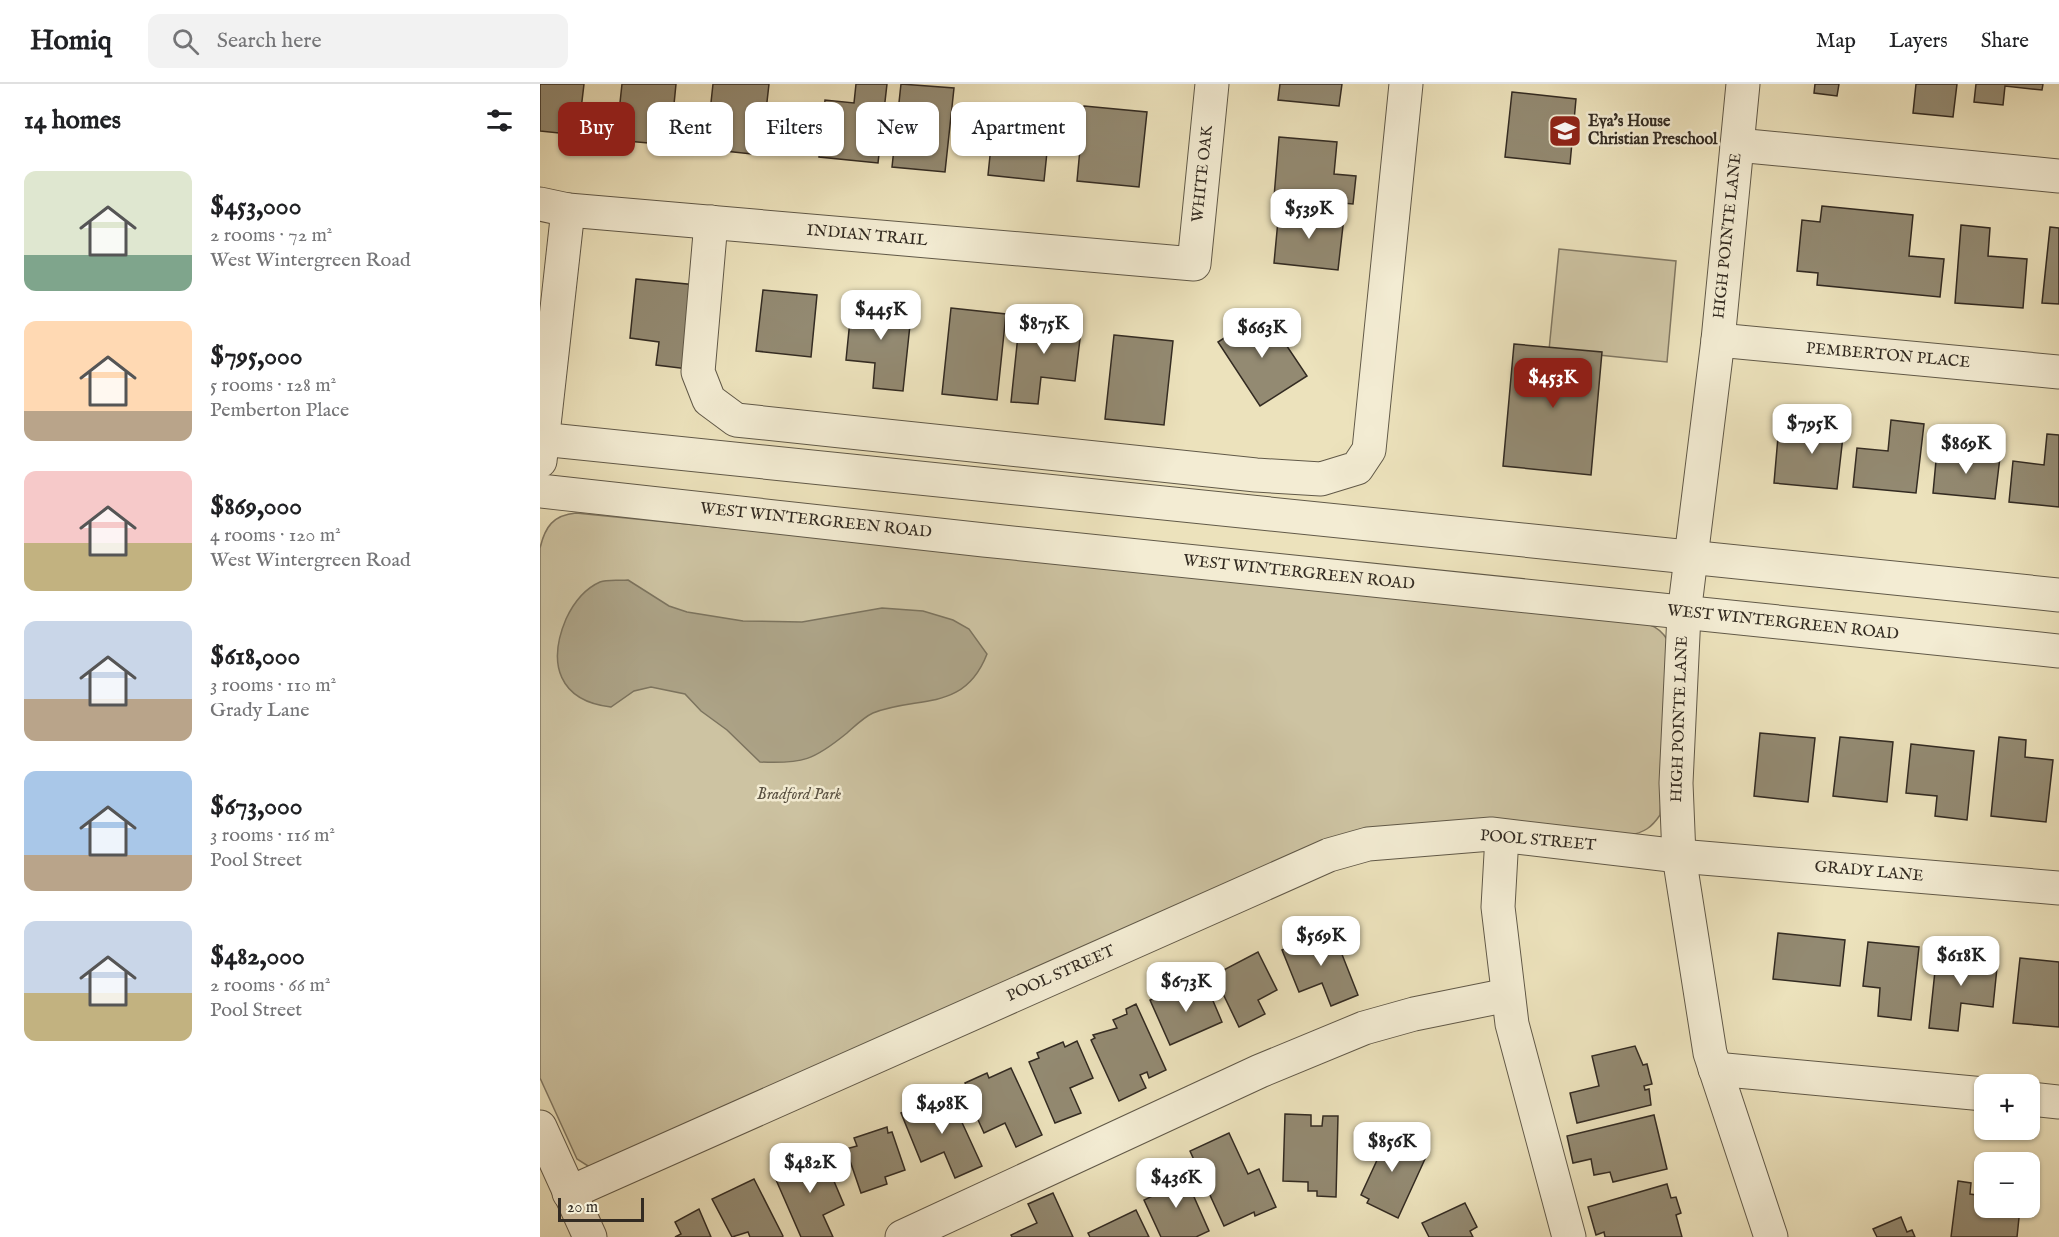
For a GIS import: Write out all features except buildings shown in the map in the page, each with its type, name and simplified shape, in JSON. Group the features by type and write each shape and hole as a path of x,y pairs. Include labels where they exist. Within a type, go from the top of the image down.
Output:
{"street":[{"name":"WHITE OAK","path":"1194,264 1212,84"},
{"path":"711,222 698,372 709,400 736,420 1256,475 1321,479 1357,468 1369,450 1406,84"},
{"name":"HIGH POINTE LANE","path":"1743,84 1718,340 1684,614 1676,783 1679,856 1708,1041 1715,1069 1771,1237"},
{"path":"1737,145 2059,176"},
{"name":"INDIAN TRAIL","path":"554,207 1194,264"},
{"path":"554,207 540,447 1692,555 2059,595"},
{"name":"PEMBERTON PLACE","path":"1718,340 2059,372"},
{"name":"WEST WINTERGREEN ROAD","path":"540,491 1684,614 2059,651"},
{"path":"1502,836 1498,907 1512,1024 1569,1237"},
{"name":"POOL STREET","path":"569,1193 1329,855 1368,844 1502,836 1679,856"},
{"name":"GRADY LANE","path":"1679,856 2059,888"},
{"path":"902,1237 1260,1071 1364,1028 1414,1014 1508,995"},
{"path":"1715,1069 1974,1093"},
{"path":"2040,1100 2059,1101"},
{"path":"540,1126 590,1237"}],"green space":[{"path":"1559,249 1676,261 1667,362 1549,350"},
{"name":"Bradford Park","path":"576,513 1625,618 1640,622 1658,629 1671,647 1660,815 1647,829 1629,835 1366,831 1298,851 611,1166 588,1166 577,1159 540,1078 540,548 544,534 551,523 561,516"}],"shaded area":[{"path":"628,580 669,606 687,612 743,621 802,622 882,608 923,611 953,620 969,629 987,654 977,673 966,686 953,694 873,713 816,755 798,761 760,762 727,730 701,711 685,694 651,687 634,691 611,707 579,697 569,688 562,678 558,665 558,651 560,635 569,613 594,585 600,582"}],"place":[{"name":"Eya's House Christian Preschool","path":"1565,131"}]}
